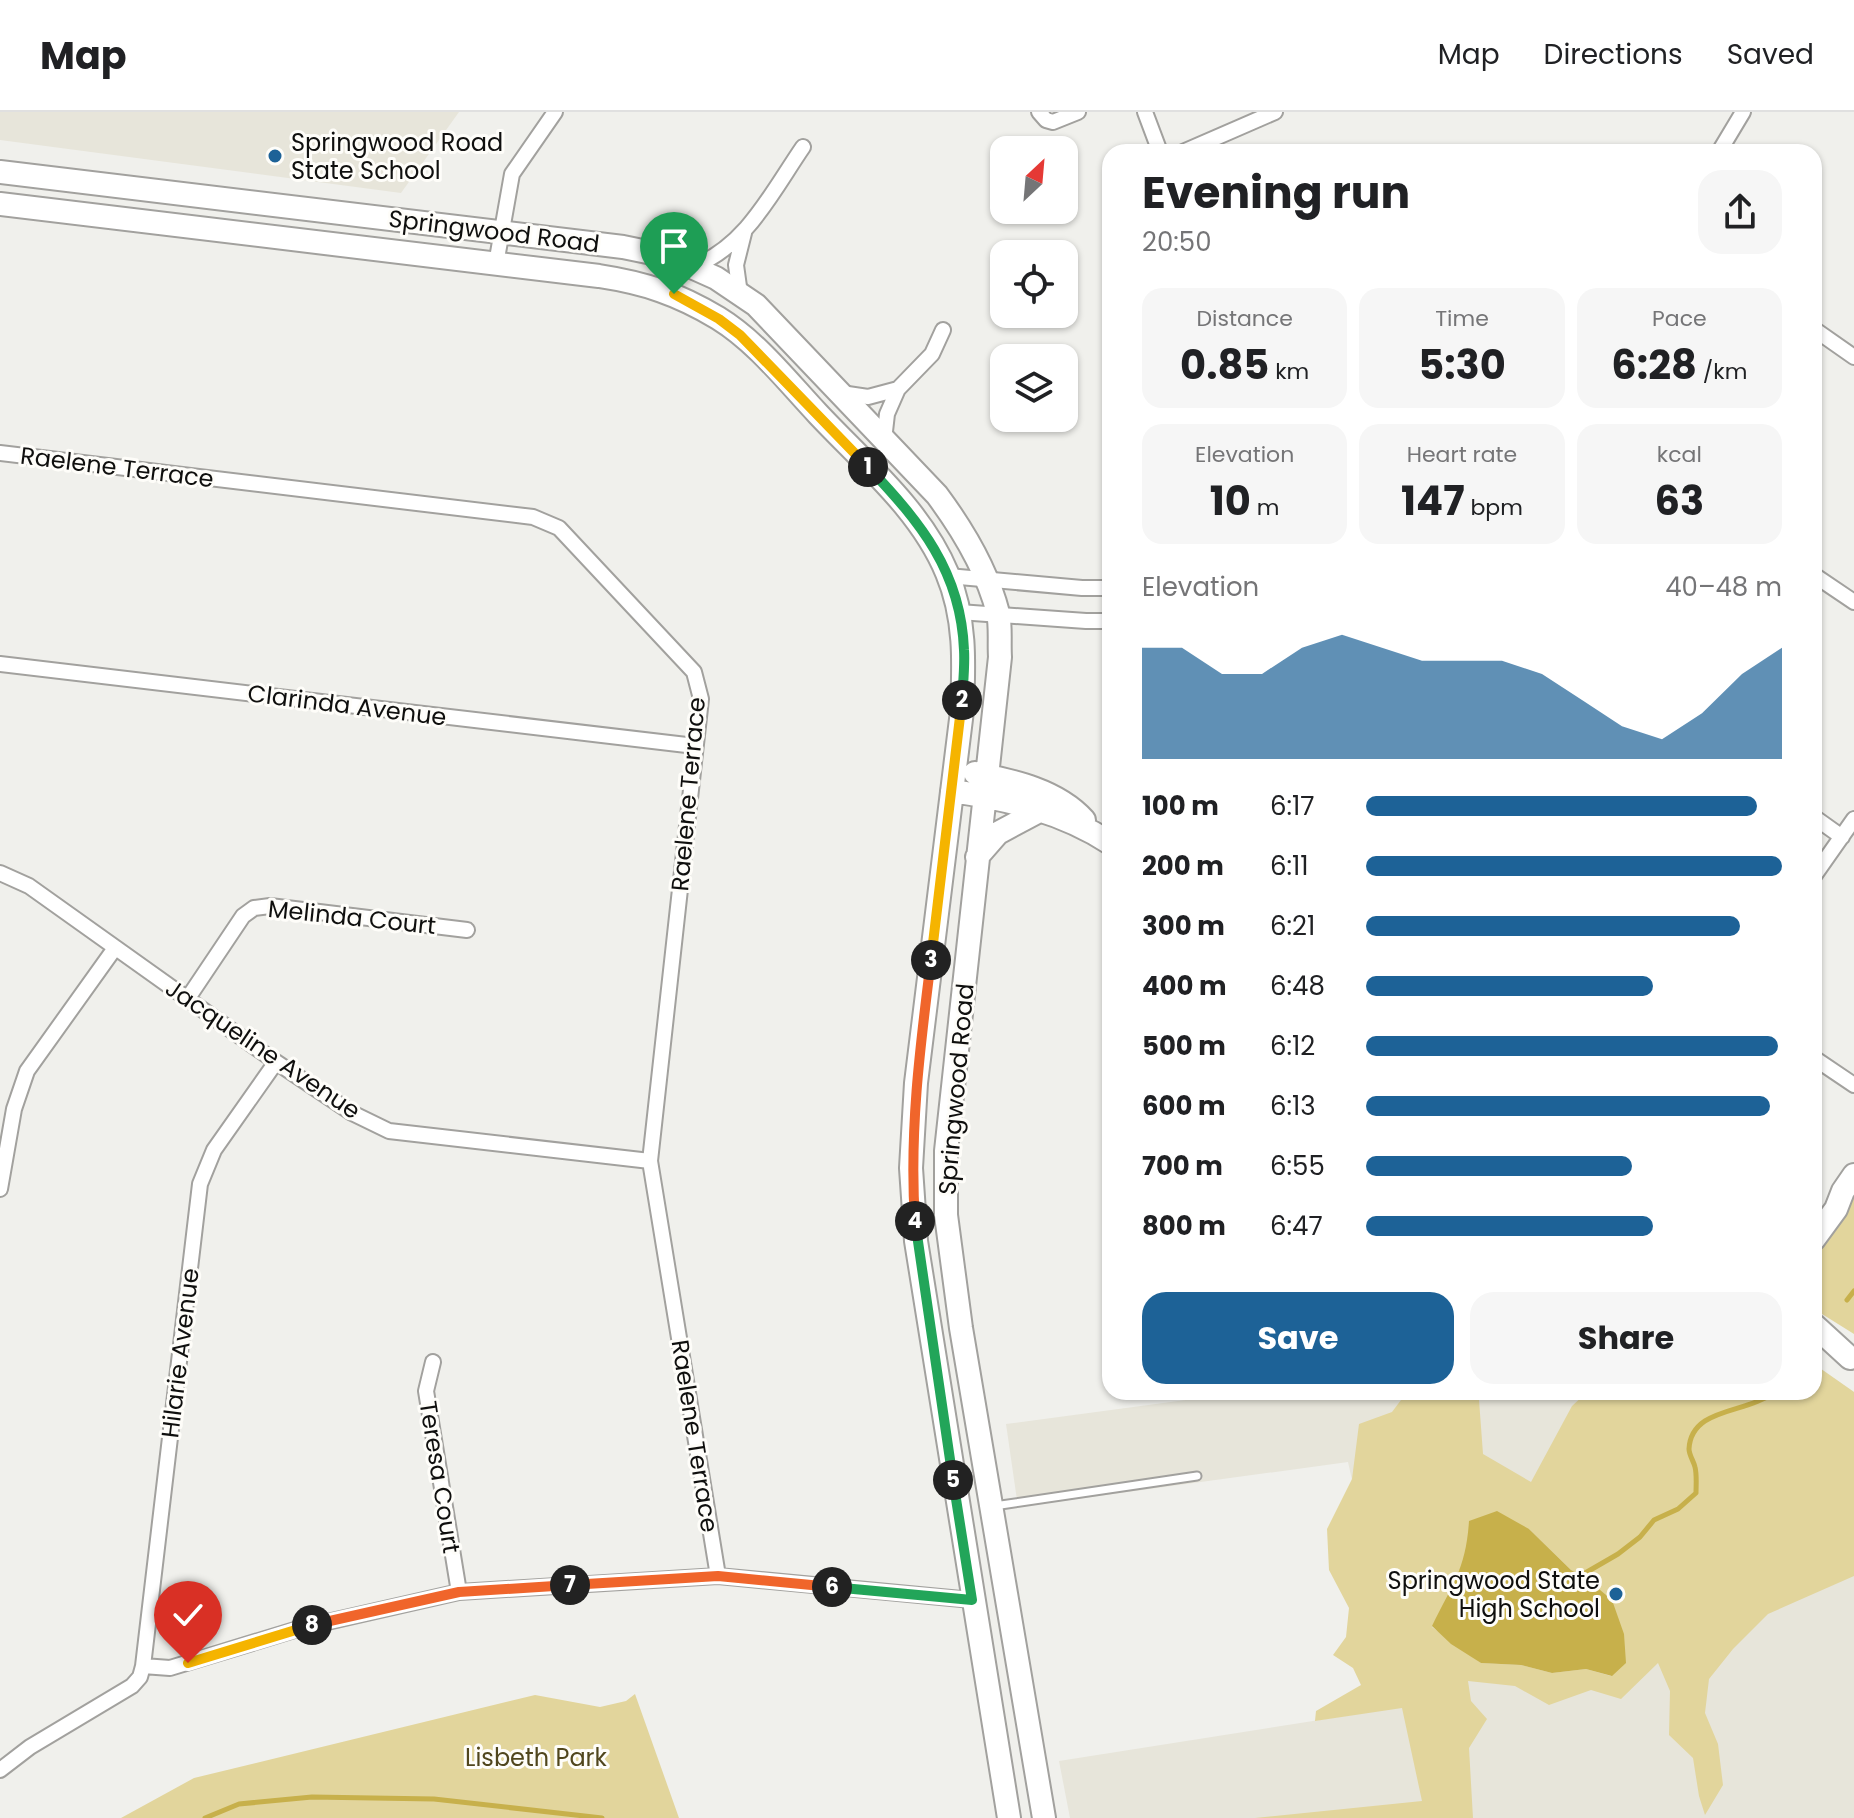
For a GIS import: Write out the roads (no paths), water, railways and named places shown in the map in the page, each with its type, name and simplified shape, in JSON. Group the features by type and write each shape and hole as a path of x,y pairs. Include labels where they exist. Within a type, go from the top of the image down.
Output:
{"main road":[{"name":"Springwood Road","path":"0,172 623,247 657,254 692,267 740,294 774,322 937,495 960,526 986,578 998,615 1000,657 946,1151 948,1238 1044,1818"},
{"name":"Springwood Road","path":"0,204 636,282 674,294 719,319 763,356 913,515 937,550 959,612 964,649 962,711 916,1083 911,1168 916,1241 1009,1818"},
{"path":"953,780 1051,796 1076,811 1102,837"},
{"path":"986,786 1102,838"},
{"path":"977,857 998,833 1041,810"},
{"path":"1822,1207 1849,1183"},
{"path":"1822,1228 1849,1183"},
{"path":"1822,1332 1852,1359"},
{"path":"1822,1346 1852,1359"}],"street":[{"path":"496,264 512,174 555,112"},
{"path":"1039,112 1046,120 1053,122 1078,112"},
{"path":"1145,112 1157,144"},
{"path":"1201,144 1275,112"},
{"path":"1724,144 1743,112"},
{"path":"692,267 720,253 744,233 803,147"},
{"path":"740,294 736,265 744,233"},
{"path":"884,440 887,414 898,389 932,354 943,330"},
{"path":"1822,335 1854,357"},
{"path":"841,393 868,397 898,389"},
{"name":"Raelene Terrace","path":"0,453 533,517 559,528 694,672 701,699 650,1161 718,1576"},
{"path":"948,576 1102,588"},
{"path":"1822,580 1854,602"},
{"path":"959,612 1102,621"},
{"name":"Clarinda Avenue","path":"0,664 695,746"},
{"path":"1822,865 1854,819"},
{"path":"1822,823 1842,837"},
{"name":"Jacqueline Avenue","path":"0,873 29,886 352,1113 389,1131 650,1161"},
{"name":"Melinda Court","path":"188,998 243,916 254,908 270,906 467,930"},
{"path":"0,1189 14,1109 27,1071 115,948"},
{"name":"Hilarie Avenue","path":"143,1666 200,1184 214,1150 276,1062"},
{"path":"1822,1063 1854,1085"},
{"name":"Teresa Court","path":"433,1362 426,1391 459,1592"},
{"path":"0,1770 30,1747 132,1686 140,1677 143,1666 170,1668 301,1628 459,1592 718,1576 972,1600"}],"lane":[{"path":"992,1506 1197,1476"}],"waterway":[{"path":"1847,1300 1854,1291"},
{"path":"1580,1576 1618,1554 1640,1537 1654,1520 1678,1509 1696,1493 1696,1470 1689,1449 1692,1436 1699,1426 1721,1413 1761,1400"},
{"path":"205,1818 239,1804 312,1797 434,1799 602,1818"}],"place":[{"name":"Springwood Road State School","path":"275,156"},
{"name":"Springwood State High School","path":"1616,1594"}],"park label":[{"name":"Lisbeth Park","path":"536,1757"}]}
